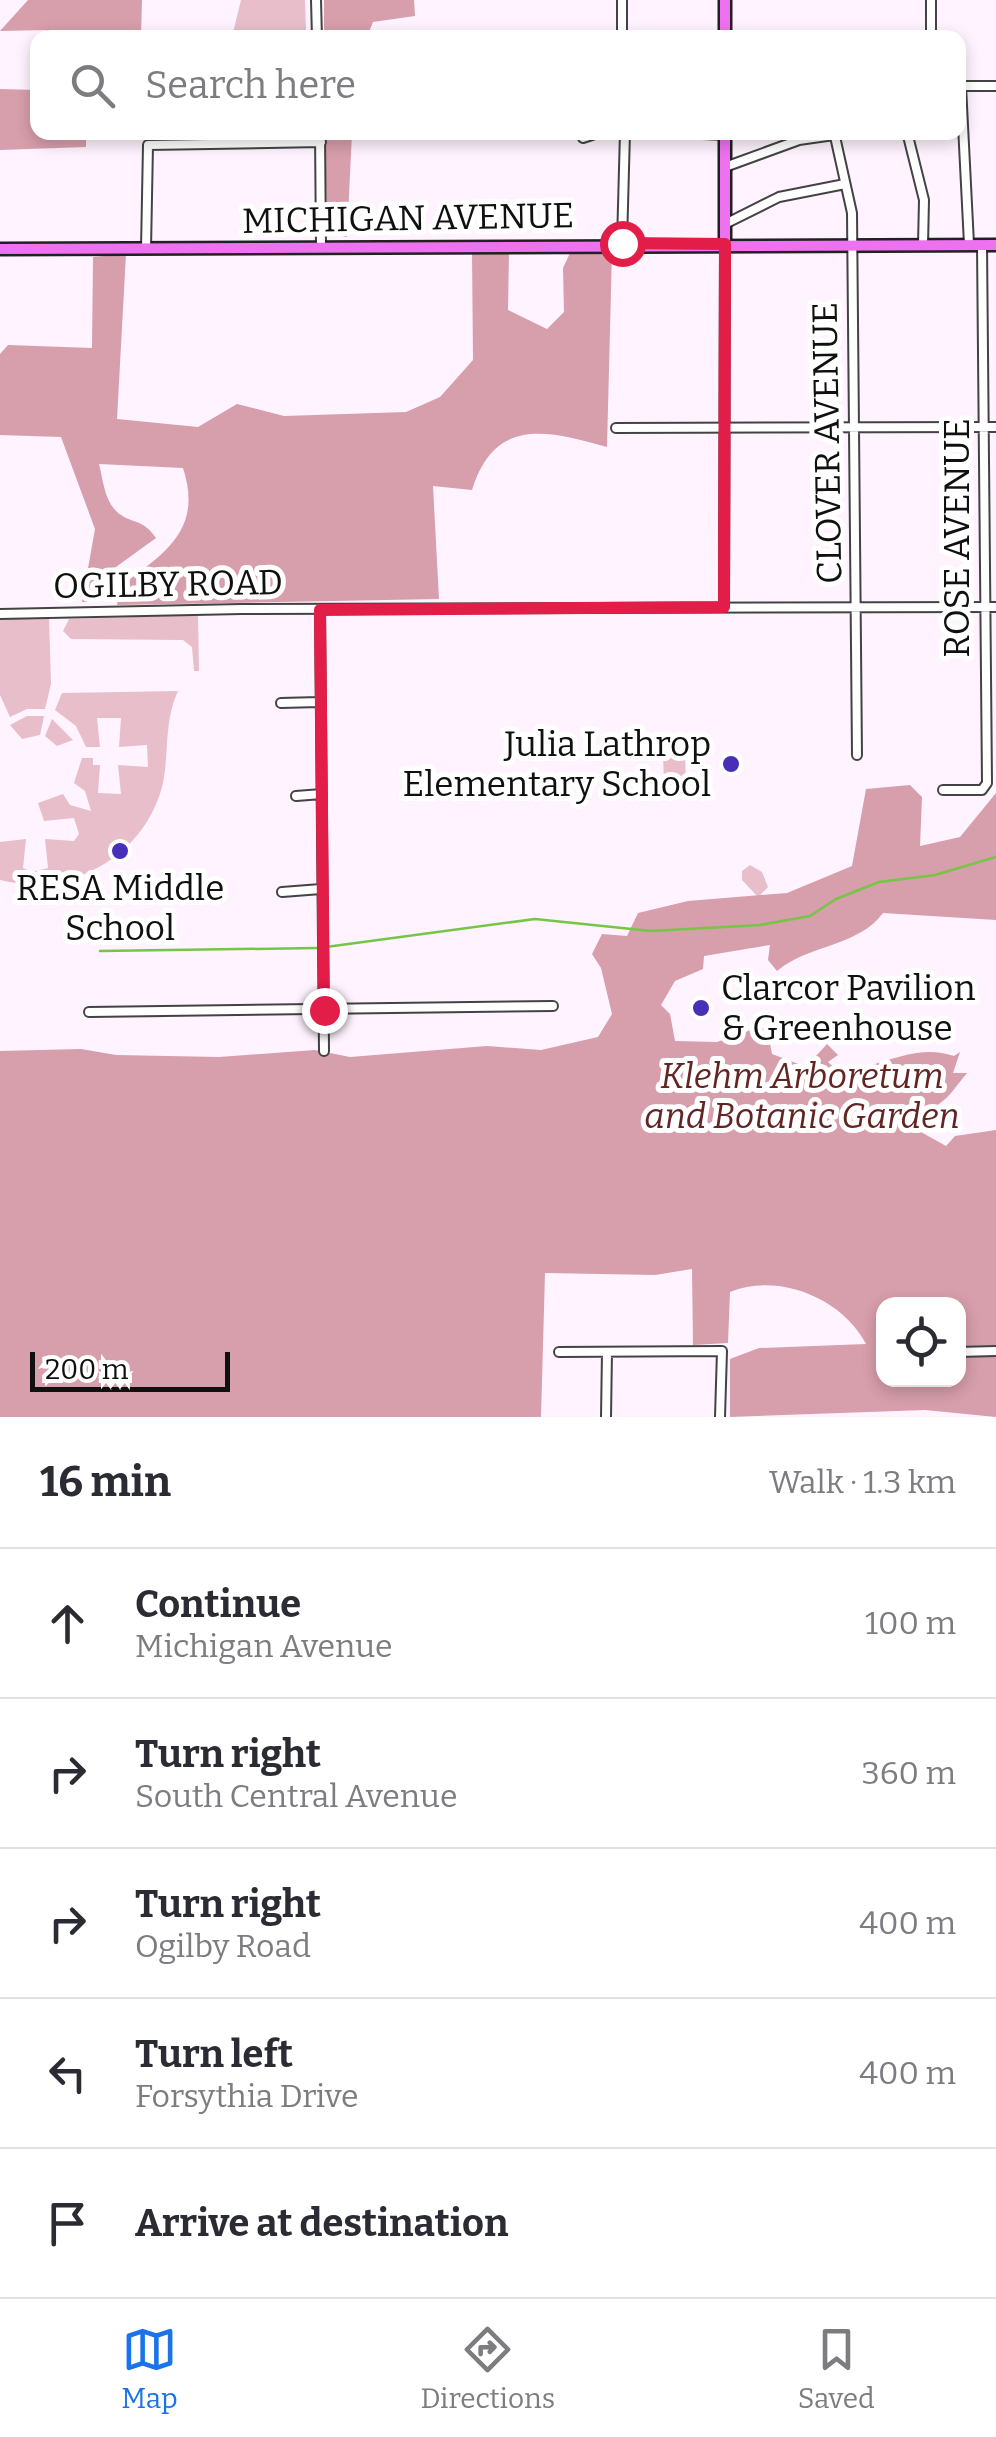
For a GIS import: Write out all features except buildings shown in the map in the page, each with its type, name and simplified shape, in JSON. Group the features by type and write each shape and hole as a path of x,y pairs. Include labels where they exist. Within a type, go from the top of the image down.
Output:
{"main road":[{"path":"725,0 725,30"},
{"path":"725,140 725,244"},
{"name":"MICHIGAN AVENUE","path":"0,249 622,243 996,245"}],"street":[{"path":"316,0 317,30"},
{"path":"622,0 622,30"},
{"path":"931,0 931,30"},
{"path":"966,86 996,86"},
{"path":"146,248 148,145 271,140"},
{"path":"320,140 321,248"},
{"path":"622,243 625,140"},
{"path":"725,167 805,140"},
{"name":"CLOVER AVENUE","path":"835,140 852,213 857,755"},
{"path":"909,140 924,200 923,245"},
{"path":"963,140 969,244"},
{"path":"725,224 779,197 845,184"},
{"path":"724,607 725,244"},
{"name":"ROSE AVENUE","path":"943,790 982,790 987,783 982,245"},
{"path":"616,428 996,427"},
{"name":"OGILBY ROAD","path":"0,614 996,607"},
{"path":"320,610 324,1051"},
{"path":"280,703 320,702"},
{"path":"296,796 322,794"},
{"path":"282,892 322,888"},
{"path":"89,1012 553,1006"},
{"path":"559,1352 722,1350 720,1417"},
{"path":"966,1352 996,1351"},
{"path":"606,1352 606,1417"}],"shaded area":[{"path":"241,0 305,0 306,30 234,30"},
{"path":"198,615 199,671 194,671 192,647 183,640 71,639 63,631 69,619"},
{"path":"49,617 51,684 45,709 27,709 10,717 0,695 0,618"},
{"path":"178,691 169,725 163,783 154,809 122,851 101,866 53,883 0,880 0,842 26,839 23,868 32,872 48,868 45,839 74,841 79,834 74,818 44,821 38,803 63,794 70,805 91,811 85,791 74,783 82,758 93,758 93,765 100,765 98,793 121,794 118,765 148,767 147,745 119,747 121,718 97,718 100,747 86,747 76,726 55,710 62,693"},
{"path":"27,716 44,716 40,735 22,739 10,725"},
{"path":"52,719 73,740 57,746 45,736"},
{"path":"685,756 686,785 671,786 664,780 663,757"},
{"path":"750,865 762,872 768,887 758,897 742,880 742,871"}],"green space":[{"path":"28,0 142,0 141,30 0,31"},
{"path":"324,0 414,0 415,16 373,22 370,30 324,30"},
{"path":"0,89 30,90 30,140 86,140 86,147 0,150"},
{"path":"325,140 352,140 347,237 327,233"},
{"path":"612,251 607,447 563,436 525,435 494,450 472,490 433,486 439,599 117,605 120,586 152,562 176,537 188,508 188,489 183,468 99,464 112,506 146,527 156,538 109,572 97,602 82,602 95,529 61,437 0,435 0,354 8,345 92,348 93,257 126,254 117,419 198,427 237,404 284,416 406,412 440,397 473,360 472,252 509,252 508,310 547,329 564,312 563,268 570,253"},
{"name":"Klehm Arboretum and Botanic Garden","path":"910,785 922,797 920,846 960,837 996,793 996,920 883,913 860,933 804,955 777,971 768,960 770,945 704,956 703,969 675,981 661,1005 670,1014 675,1041 717,1042 767,1028 772,1054 806,1067 827,1044 838,1055 828,1062 839,1072 910,1054 954,1056 960,1052 953,1073 967,1073 940,1103 917,1112 921,1132 946,1146 955,1136 996,1130 996,1417 925,1410 730,1417 730,1359 759,1348 866,1344 856,1328 826,1302 769,1285 730,1292 728,1343 693,1345 692,1269 655,1275 545,1273 541,1417 0,1417 0,1051 81,1049 116,1055 219,1057 315,1050 350,1057 487,1046 541,1050 598,1037 612,1014 601,968 592,954 602,934 627,936 638,913 688,901 787,893 852,866 866,789"}],"waterway":[{"path":"326,947 535,919 651,931 760,925 810,916 836,899 879,882 935,875 996,857"},
{"path":"100,951 318,948"}],"place":[{"name":"Julia Lathrop Elementary School","path":"731,764"},
{"name":"RESA Middle School","path":"120,851"},
{"name":"Clarcor Pavilion & Greenhouse","path":"701,1008"}],"route":[{"path":"324,1010 320,610 724,607 725,244 622,243"}]}
